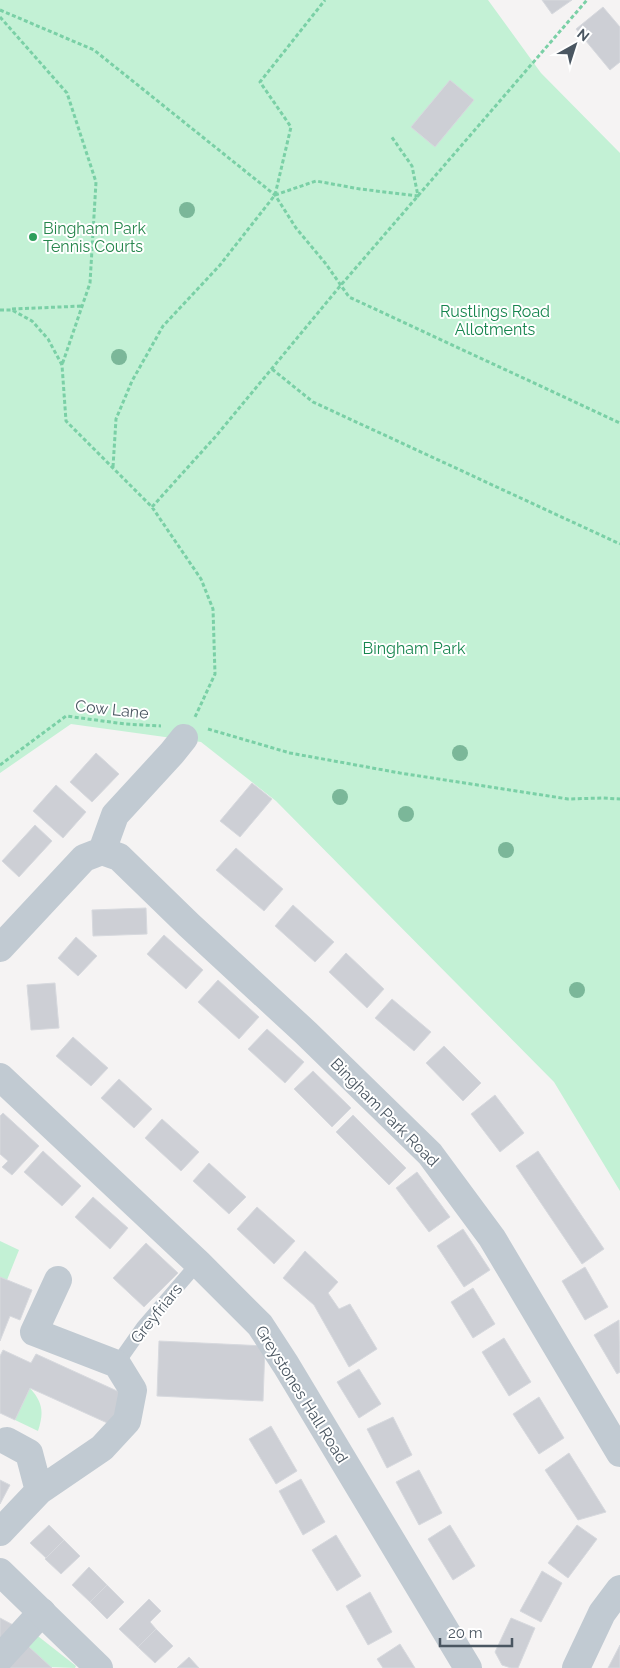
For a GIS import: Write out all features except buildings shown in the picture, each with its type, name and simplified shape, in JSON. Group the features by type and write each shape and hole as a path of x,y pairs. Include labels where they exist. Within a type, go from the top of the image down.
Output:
{"street":[{"path":"0,948 84,858 102,851 115,815 172,753 181,730"},
{"name":"Bingham Park Road","path":"102,851 119,857 189,925 306,1033 430,1154 492,1238 620,1453"},
{"name":"Greystones Hall Road","path":"0,1077 198,1263 260,1325 468,1668"},
{"path":"0,1532 39,1491 102,1448 127,1421 133,1390 116,1364 34,1332 58,1280"},
{"path":"7,1441 29,1453 39,1491"},
{"path":"0,1572 99,1668"},
{"path":"576,1668 602,1613 620,1589"},
{"path":"0,1658 42,1612"}],"lane":[{"name":"Greyfriars","path":"116,1364 142,1327 198,1263"}],"path":[{"path":"113,468 116,419 132,381 164,326 220,265 275,196 291,127 260,82 325,0"},
{"path":"152,507 216,436 341,285 587,0"},
{"path":"0,10 94,50 275,196 296,228 326,264 349,298 620,423"},
{"path":"0,17 67,93 96,182 90,283 62,366"},
{"path":"391,136 412,166 418,196"},
{"path":"275,196 316,181 360,189 418,196"},
{"path":"0,310 83,306"},
{"path":"12,310 32,320 48,339 62,366 66,421 152,507 201,578 213,609 215,674 181,730"},
{"path":"272,369 313,402 620,544"},
{"name":"Cow Lane","path":"0,765 66,716 181,730 400,774 568,799 620,799"}],"green space":[{"name":"Bingham Park","path":"0,0 488,0 541,73 620,153 620,1191 554,1082 276,801 201,742 71,724 0,773"},
{"path":"0,1241 19,1250 7,1280 0,1277"},
{"path":"30,1388 38,1398 42,1413 38,1431 15,1420"},
{"path":"34,1633 76,1666 75,1668 0,1665"}],"place":[{"name":"Bingham Park Tennis Courts","path":"33,237"}],"park label":[{"name":"Rustlings Road Allotments","path":"495,320"}]}
